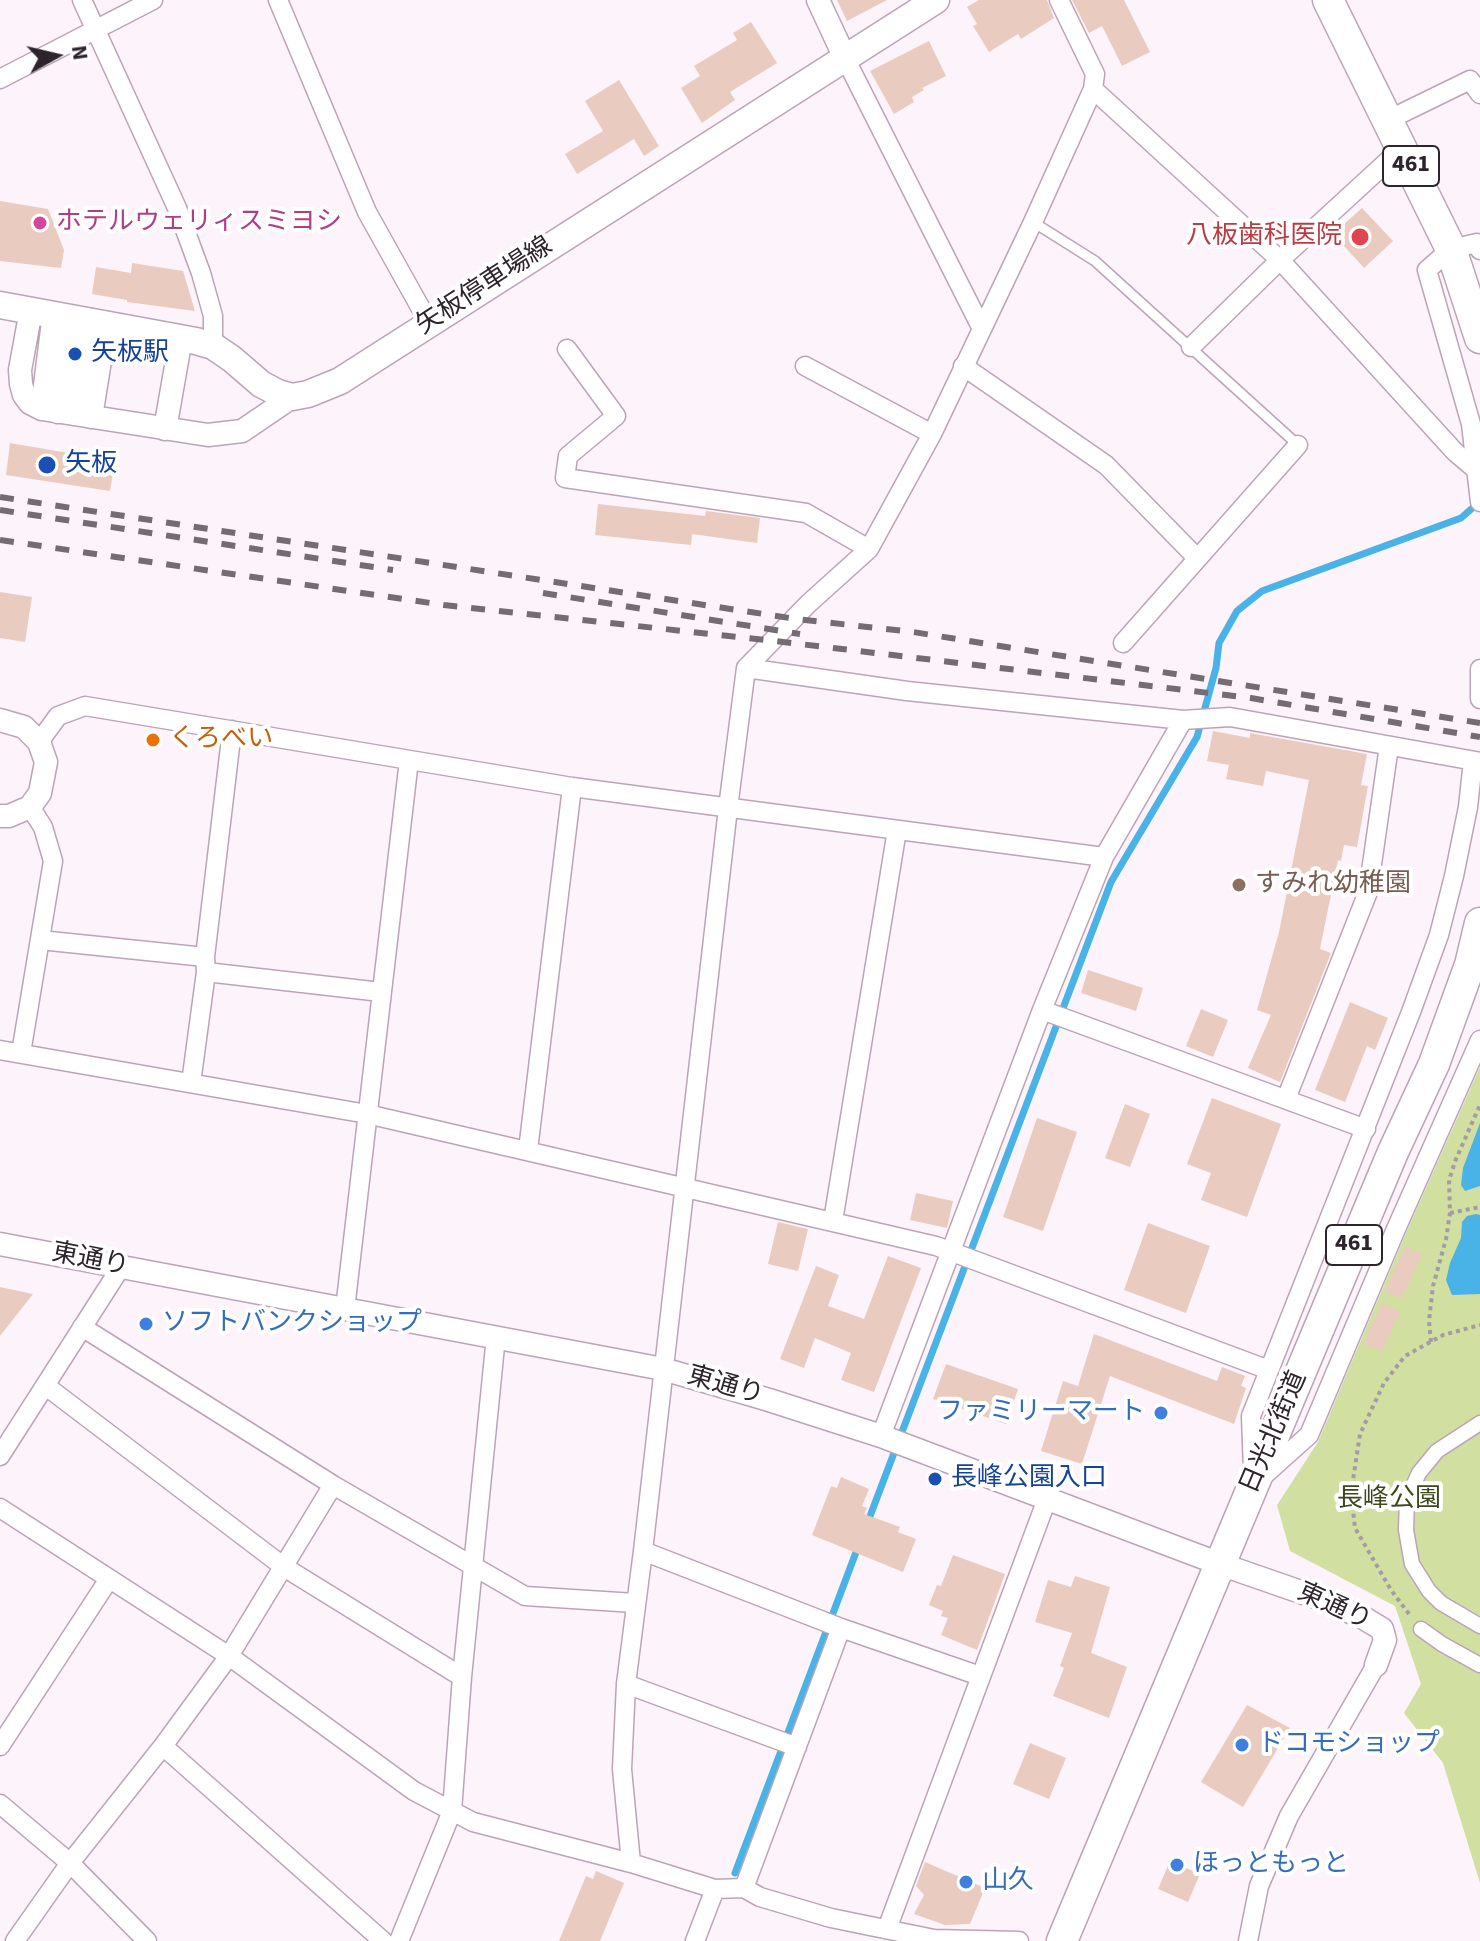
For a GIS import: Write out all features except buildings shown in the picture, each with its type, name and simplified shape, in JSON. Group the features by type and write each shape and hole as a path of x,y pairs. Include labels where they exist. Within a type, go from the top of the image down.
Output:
{"highway":[{"name":"461","path":"1328,0 1402,148 1465,250 1480,338"},
{"name":"日光北街道","path":"1062,1941 1387,1166 1434,1064 1470,965 1480,923"}],"main road":[{"name":"矢板停車場線","path":"292,397 340,381 936,0"},
{"path":"0,305 213,346 261,384 292,397"}],"street":[{"path":"82,0 177,208 213,316 213,346"},
{"path":"0,79 153,0"},
{"path":"278,0 367,212 429,323"},
{"path":"818,0 982,329"},
{"path":"631,1863 622,1769 626,1684 746,668 808,604 869,549 932,434 1033,222 1093,89 1095,74 1059,0"},
{"path":"1388,120 1470,80 1480,94"},
{"path":"1093,89 1280,260 1455,452 1475,469"},
{"path":"1191,347 1402,148"},
{"path":"1465,250 1427,270 1471,424 1480,502"},
{"path":"66,413 70,317"},
{"path":"66,413 70,317"},
{"path":"165,429 181,338"},
{"path":"567,349 616,416 568,456 565,478 806,513 869,549"},
{"path":"805,366 932,434"},
{"path":"963,366 1106,465 1197,558"},
{"path":"66,413 208,435 242,431 292,397"},
{"path":"1123,643 1298,445"},
{"path":"746,668 907,691 1183,720 1230,717 1477,761 1439,935 1366,1129 1251,1416 1253,1485"},
{"path":"1480,669 1480,699"},
{"path":"39,742 58,716 85,706 572,787 1104,857"},
{"path":"0,720 24,727 39,742 46,762 40,793 30,807 9,816 0,816"},
{"path":"881,1436 1042,1010 1104,857 1183,720"},
{"path":"191,1083 232,730"},
{"path":"1286,1099 1368,892 1389,746"},
{"path":"345,1309 409,760"},
{"path":"528,1150 572,787"},
{"path":"21,1053 53,861 43,827 30,807"},
{"path":"833,1221 897,830"},
{"path":"40,940 381,992"},
{"path":"1042,1010 1366,1129"},
{"path":"1253,1485 1309,1435 1480,1040"},
{"path":"0,1050 367,1114 833,1221 951,1252 1269,1370"},
{"name":"東通り","path":"0,1244 663,1369 881,1436 1318,1598 1382,1629 1385,1640 1376,1665"},
{"path":"0,1456 121,1267"},
{"path":"82,1327 333,1485 525,1596 635,1603"},
{"path":"399,1941 452,1811 462,1677 496,1336"},
{"path":"46,1386 284,1567 462,1677"},
{"path":"1480,1423 1437,1451 1419,1473 1407,1499 1406,1530 1412,1564 1429,1591 1441,1603 1480,1626"},
{"path":"15,1941 70,1863 163,1746 229,1656 333,1485"},
{"path":"887,1929 1047,1499"},
{"path":"0,1508 229,1656 414,1791 473,1822 631,1863 715,1889 744,1888 760,1897 831,1918 934,1939 1019,1941"},
{"path":"643,1551 841,1628 980,1676"},
{"path":"0,1746 109,1579"},
{"path":"744,1888 841,1628"},
{"path":"1421,1629 1480,1665"},
{"path":"1248,1941 1259,1886 1289,1816 1376,1665"},
{"path":"626,1684 797,1747"},
{"path":"163,1746 383,1941"},
{"path":"0,1804 70,1863 147,1941"},
{"path":"695,1941 715,1889"}],"lane":[{"path":"1033,222 1095,261 1298,445"}],"path":[{"path":"1431,1342 1429,1321 1433,1286 1450,1213 1449,1180 1480,1105"},
{"path":"1450,1213 1480,1207"},
{"path":"1421,1629 1391,1590 1355,1528 1351,1493 1360,1434 1384,1383 1405,1356 1443,1335 1480,1325"}],"green space":[{"name":"長峰公園","path":"1480,1067 1480,1883 1443,1763 1404,1713 1421,1684 1395,1606 1290,1551 1277,1505 1318,1442"}],"water":[{"path":"1480,1123 1480,1186 1465,1191 1461,1185 1463,1168"},
{"path":"1480,1215 1480,1294 1452,1295 1446,1280 1461,1238 1462,1222 1467,1216"}],"waterway":[{"path":"867,1524 1111,882 1197,737 1216,668 1219,643 1237,611 1262,591 1461,518 1478,503"},
{"path":"735,1873 858,1547"}],"railway":[{"path":"0,497 796,619 913,632 1480,723"},
{"path":"0,510 393,570"},
{"path":"0,540 444,605 1251,698 1480,737"},
{"path":"543,593 800,634"}],"place":[{"name":"ホテルウェリィスミヨシ","path":"40,223"},
{"name":"八板歯科医院","path":"1360,237"},
{"name":"矢板駅","path":"75,354"},
{"name":"矢板","path":"47,465"},
{"name":"くろべい","path":"153,740"},
{"name":"すみれ幼稚園","path":"1239,885"},
{"name":"ソフトバンクショップ","path":"146,1324"},
{"name":"ファミリーマート","path":"1161,1413"},
{"name":"長峰公園入口","path":"935,1479"},
{"name":"ドコモショップ","path":"1242,1745"},
{"name":"ほっともっと","path":"1177,1865"},
{"name":"山久","path":"966,1882"}]}
